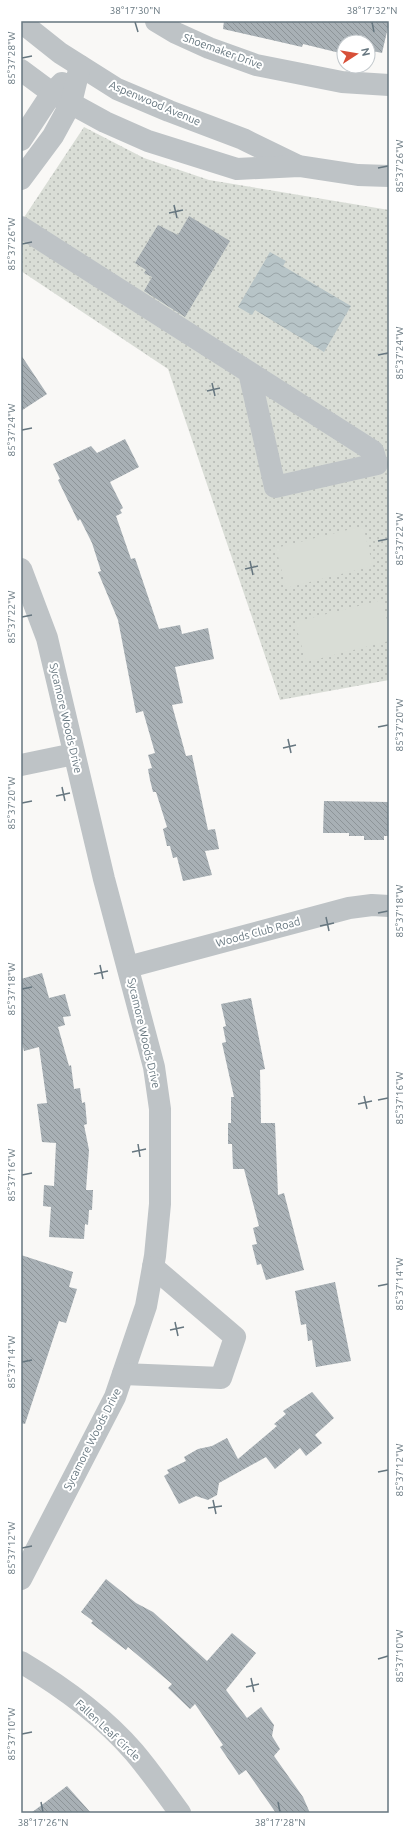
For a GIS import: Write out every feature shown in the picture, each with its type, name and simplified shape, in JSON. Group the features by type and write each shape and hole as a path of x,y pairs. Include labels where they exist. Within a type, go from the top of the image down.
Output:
{"street":[{"name":"Shoemaker Drive","path":"156,21 176,33 209,48 256,65 342,82 389,85"},
{"name":"Aspenwood Avenue","path":"21,22 60,53 117,89 169,111 243,139 299,166"},
{"path":"21,140 52,93 80,66"},
{"path":"21,179 53,136 71,103 80,66"},
{"name":"Aspenwood Avenue","path":"21,70 52,93 105,122 148,141 237,169 299,166 358,175 389,176"},
{"path":"21,227 249,372 373,451 377,464 275,487 249,372"},
{"name":"Sycamore Woods Drive","path":"21,569 47,638 104,879 154,1067 160,1109 160,1204 153,1267 146,1306 115,1397 21,1579"},
{"path":"21,765 74,754"},
{"name":"Woods Club Road","path":"128,967 349,908 372,905 389,906"},
{"path":"123,1374 221,1378 235,1337 153,1267"},
{"name":"Fallen Leaf Circle","path":"21,1662 66,1692 100,1720 133,1751 180,1813"}],"shaded area":[{"path":"84,127 144,158 209,180 389,210 389,680 280,700 168,369 21,271 21,222"},
{"path":"363,526 373,566 286,588 276,548"},
{"path":"382,600 389,628 389,641 306,662 295,622"}],"water":[{"path":"270,252 286,261 283,266 351,306 324,352 255,310 252,315 238,307"}],"building":[{"path":"224,21 389,21 382,53 376,52 376,34 336,34 336,52 303,44 302,47 223,29"},
{"path":"189,216 230,241 185,317 144,291 152,277 144,273 146,270 135,263 158,225 178,235"},
{"path":"21,355 47,394 21,411"},
{"path":"125,439 139,467 110,482 123,508 120,510 122,513 116,516 131,559 135,558 159,629 180,625 182,634 208,628 214,659 175,667 183,703 172,705 186,756 192,755 208,830 215,829 219,849 205,851 212,875 183,881 177,857 173,858 170,846 167,846 163,829 167,827 156,792 153,792 150,780 148,769 152,768 148,755 155,753 143,711 136,713 118,620 98,572 101,571 92,543 80,519 78,521 58,480 60,479 53,464 91,446 97,453"},
{"path":"324,801 389,802 389,836 384,836 384,840 364,840 364,836 349,836 349,833 323,833"},
{"path":"42,973 49,998 65,994 71,1016 63,1017 65,1025 58,1027 69,1066 71,1065 74,1089 80,1088 82,1103 85,1102 87,1124 84,1125 89,1150 86,1190 93,1190 92,1210 89,1210 88,1225 85,1224 84,1239 49,1237 51,1207 43,1206 44,1185 54,1186 56,1143 42,1142 37,1104 47,1103 39,1047 24,1051 21,1039 21,979"},
{"path":"251,998 265,1069 260,1070 261,1123 275,1123 278,1195 284,1193 304,1270 266,1280 261,1264 257,1265 252,1245 257,1244 253,1228 259,1226 244,1169 233,1169 232,1144 228,1144 228,1123 231,1123 231,1097 234,1097 222,1043 226,1042 223,1027 226,1026 221,1004"},
{"path":"21,1255 73,1272 69,1287 77,1289 66,1323 59,1321 25,1424 21,1423"},
{"path":"335,1282 351,1361 316,1367 312,1340 308,1341 306,1324 301,1325 295,1291"},
{"path":"312,1392 334,1418 315,1435 322,1443 306,1456 300,1448 275,1469 266,1457 219,1483 217,1495 208,1500 196,1496 179,1504 164,1476 169,1473 167,1470 186,1461 184,1457 198,1449 212,1446 227,1438 238,1459 277,1426 274,1424 286,1414 283,1411"},
{"path":"106,1579 136,1603 153,1612 207,1661 232,1633 256,1653 226,1690 247,1718 261,1707 274,1725 272,1736 280,1749 274,1756 303,1797 310,1813 276,1813 246,1770 239,1775 220,1747 223,1745 195,1704 190,1709 168,1688 172,1684 128,1647 126,1650 91,1623 93,1621 81,1612"},
{"path":"67,1786 91,1813 31,1813"}]}
